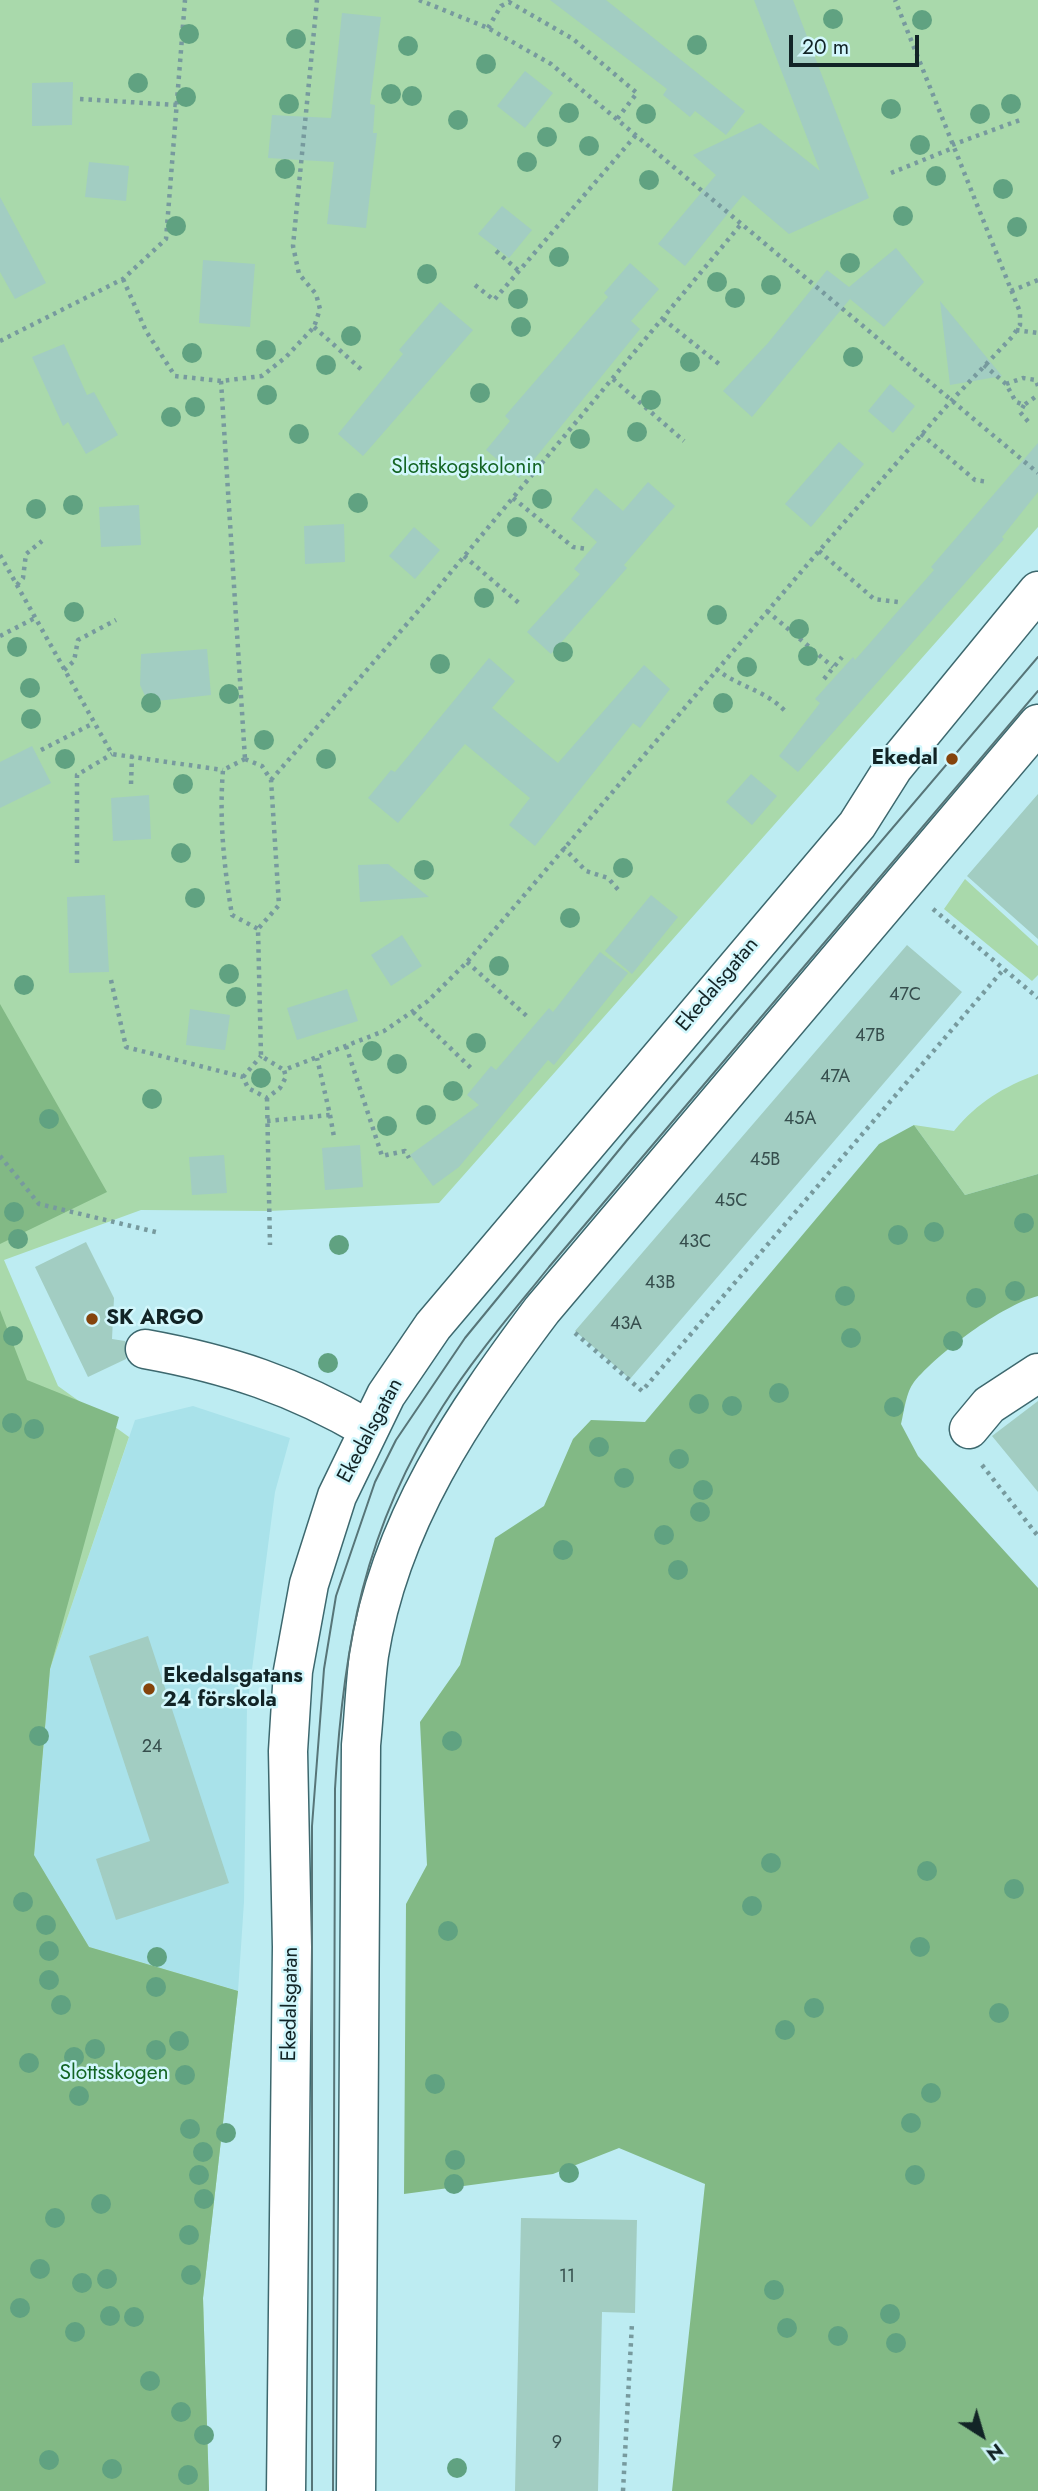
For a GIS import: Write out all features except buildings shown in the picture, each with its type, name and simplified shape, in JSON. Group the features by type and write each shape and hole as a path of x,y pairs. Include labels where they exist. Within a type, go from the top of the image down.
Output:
{"street":[{"name":"Ekedalsgatan","path":"285,2491 292,1947 288,1751 293,1671 309,1584 337,1496 386,1395 433,1326 857,825 894,768 1038,591"},
{"path":"356,2491 361,1745 369,1655 380,1608 421,1496 468,1411 542,1310 1038,724"},
{"path":"145,1349 219,1365 272,1381 332,1407 368,1429"},
{"path":"969,1429 989,1405 1038,1373"}],"path":[{"path":"0,341 123,279 166,239 185,0"},
{"path":"123,279 146,331 175,376 221,381 262,376 286,357 314,327 320,309 316,294 299,274 293,246 317,0"},
{"path":"419,0 488,28 551,64 1038,473"},
{"path":"284,1070 384,1031 414,1012 467,962 716,669 951,400 1016,330 1020,312 895,0"},
{"path":"488,28 501,6 509,2 573,39 637,93 617,120"},
{"path":"80,99 177,105"},
{"path":"891,173 1020,120"},
{"path":"475,285 494,300 636,135"},
{"path":"271,780 464,556 742,223"},
{"path":"496,251 519,271"},
{"path":"1011,291 1038,280"},
{"path":"663,319 719,364"},
{"path":"314,327 363,371"},
{"path":"1016,330 1038,333"},
{"path":"984,365 1006,384 1016,402 1024,405"},
{"path":"1006,384 1023,378 1036,380 1038,386"},
{"path":"613,379 684,441"},
{"path":"221,381 245,759"},
{"path":"1031,425 1020,412 1024,405 1038,395"},
{"path":"921,434 975,480 988,482"},
{"path":"513,498 573,547 587,549"},
{"path":"17,585 23,578 26,554 42,541"},
{"path":"819,551 874,599 898,602"},
{"path":"0,555 112,754"},
{"path":"464,556 520,604"},
{"path":"767,611 833,667"},
{"path":"0,636 35,618"},
{"path":"64,670 74,661 78,640 116,621"},
{"path":"824,679 842,657"},
{"path":"716,669 732,681 772,697 785,711"},
{"path":"41,750 94,723"},
{"path":"77,863 77,775 112,754 223,770 245,759 262,766 271,780 279,905 258,929 261,1056 243,1077"},
{"path":"131,784 132,756"},
{"path":"223,770 220,806 225,873 232,915 258,929"},
{"path":"563,847 586,871 608,878 621,893"},
{"path":"922,916 930,906 1038,998"},
{"path":"467,962 530,1019"},
{"path":"570,1329 642,1391 1003,970"},
{"path":"111,981 126,1047 243,1077"},
{"path":"414,1012 474,1071"},
{"path":"346,1046 382,1156 405,1151 409,1158"},
{"path":"261,1056 284,1070 286,1077 280,1088 267,1098"},
{"path":"317,1058 334,1137"},
{"path":"243,1077 248,1088 267,1098"},
{"path":"267,1098 270,1245"},
{"path":"267,1121 330,1115"},
{"path":"0,1156 39,1204 160,1233"},
{"path":"969,1429 976,1458 1038,1536"},
{"path":"623,2491 632,2323"}],"shaded area":[{"name":"Ekedalsgatans 24 förskola","path":"193,1406 290,1438 275,1492 247,1708 244,1902 238,1991 88,1947 34,1856 50,1669 135,1420"}],"green space":[{"name":"Slottskogskolonin","path":"0,0 1038,0 1038,527 439,1203 269,1211 141,1210 4,1260 58,1386 129,1437 50,1669 34,1856 89,1947 238,1991 203,2298 209,2491 0,2491"},
{"path":"965,879 1038,946 1038,975 1032,981 944,909"},
{"path":"0,1004 107,1192 0,1244"},
{"path":"1038,1074 1038,1174 965,1195 914,1125 954,1131 992,1096"},
{"path":"914,1125 965,1195 1038,1174 1038,1296 1007,1309 972,1331 925,1370 909,1391 901,1424 918,1456 1038,1588 1038,2491 672,2491 705,2184 619,2148 553,2174 404,2194 406,1904 427,1865 420,1722 460,1665 495,1538 544,1506 573,1439 591,1420 645,1422 879,1144"},
{"name":"Slottsskogen","path":"0,1310 27,1380 119,1417 50,1669 34,1855 89,1947 238,1991 203,2298 209,2491 0,2491"}],"tram line":[{"path":"312,2491 312,1826 324,1669 336,1596 375,1482 396,1440 465,1338 628,1139 1038,657"},
{"path":"333,2491 335,1789 344,1686 352,1638 362,1590 394,1497 443,1406 508,1318 1038,691"}],"place":[{"name":"Ekedal","path":"952,759"},
{"name":"SK ARGO","path":"92,1319"},
{"name":"Ekedalsgatans 24 förskola","path":"149,1689"}]}
